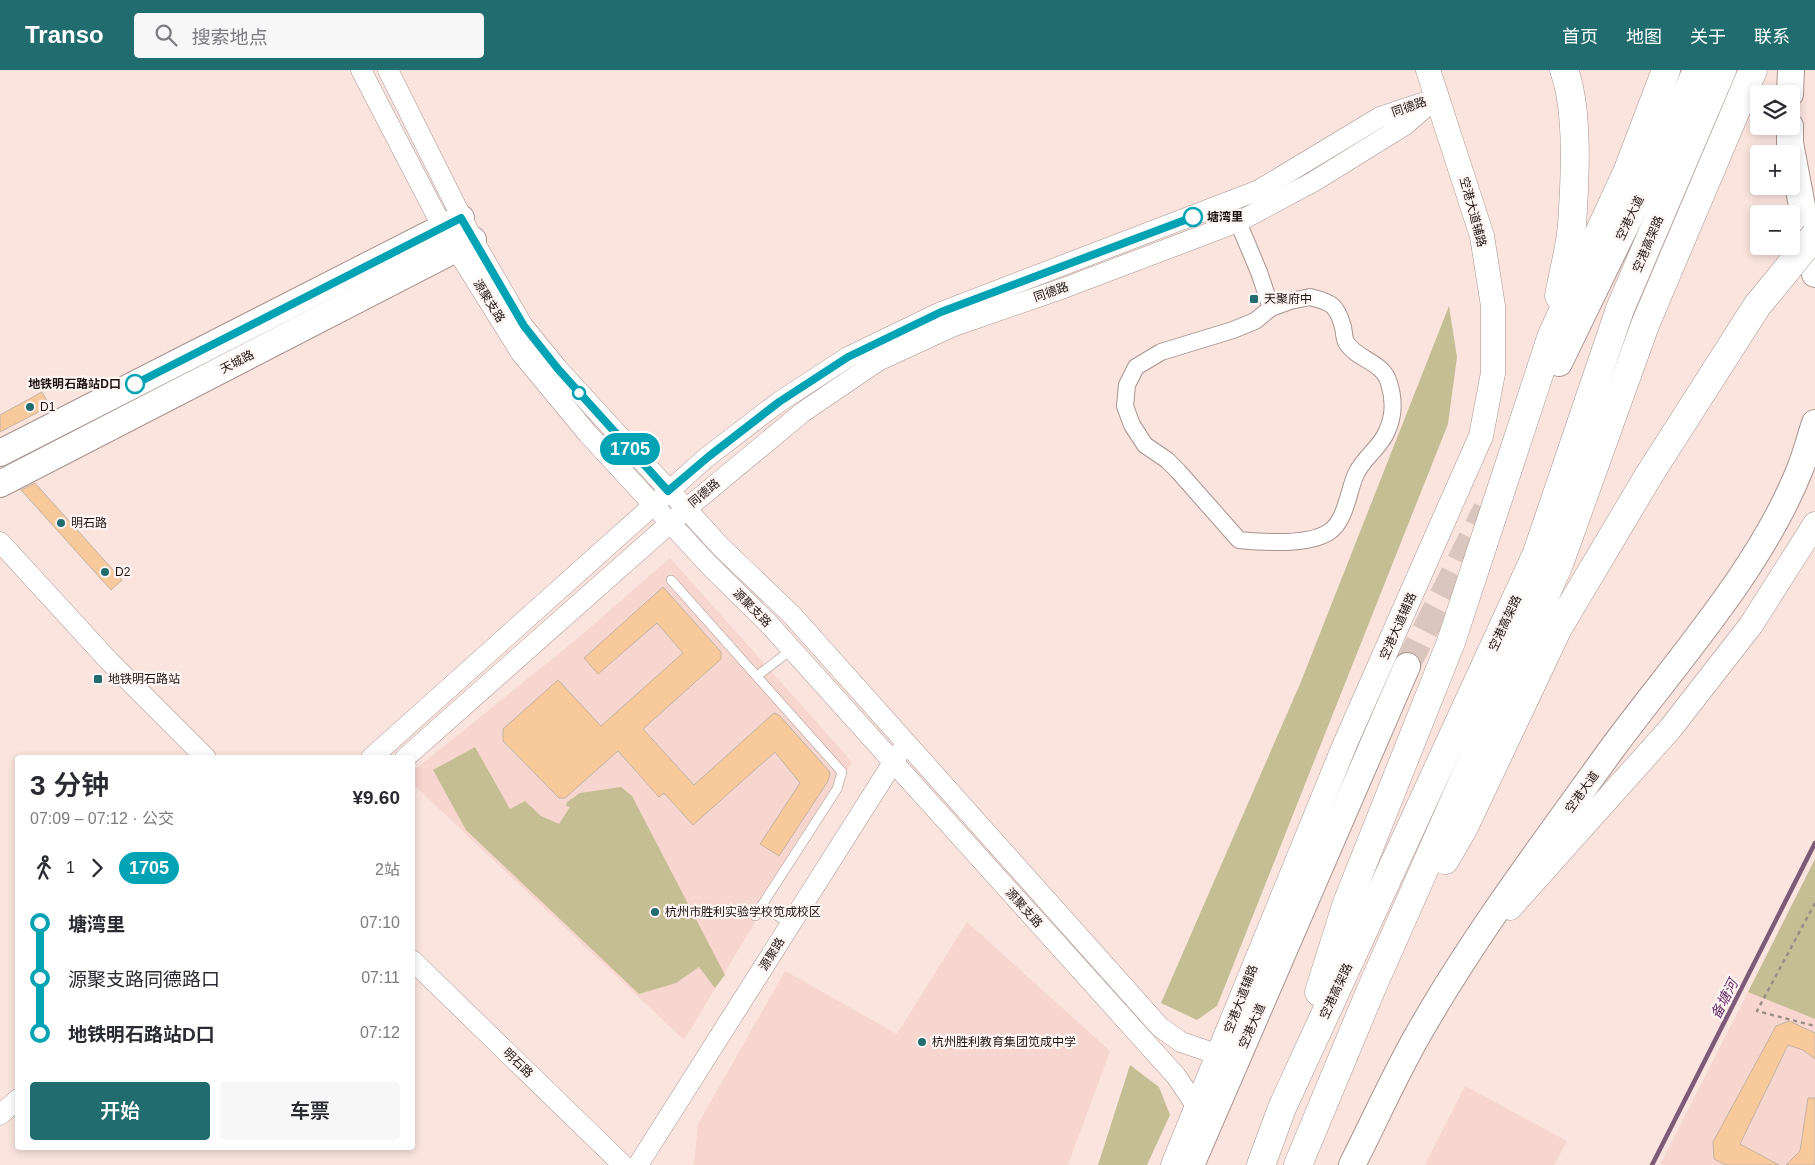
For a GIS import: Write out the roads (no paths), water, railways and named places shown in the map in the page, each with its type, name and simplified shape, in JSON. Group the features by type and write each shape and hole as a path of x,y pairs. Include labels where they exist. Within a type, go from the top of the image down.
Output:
{"highway":[{"path":"1552,335 1572,226 1574,147 1572,108 1571,89 1564,70"},
{"path":"1282,1108 1347,903 1451,642 1552,335 1628,170 1666,70"},
{"name":"空港高架路","path":"1261,1165 1282,1108 1537,553 1620,309 1722,70"},
{"name":"空港高架路","path":"1298,1165 1370,992 1559,564 1645,325 1753,70"},
{"path":"1370,992 1464,827 1558,628 1649,475 1757,306 1815,235"}],"main road":[{"name":"空港大道辅路","path":"1173,1165 1220,1055 1280,899 1344,744 1482,436 1493,373 1493,306 1482,236 1428,70"},
{"name":"空港大道","path":"1559,363 1641,194 1696,70"},
{"path":"1790,85 1791,70"},
{"path":"1790,135 1815,274"},
{"path":"0,453 458,234"},
{"name":"天城路","path":"0,484 458,234"},
{"name":"空港大道","path":"1352,1165 1419,1032 1458,969 1528,866 1613,748 1703,629 1765,539 1800,470 1815,423"},
{"path":"1458,969 1544,869 1670,729 1751,625 1815,524"},
{"name":"空港大道","path":"1191,1165 1407,666"}],"street":[{"name":"源聚支路","path":"361,70 458,234 521,353 588,434 792,650 1176,1076 1197,1107"},
{"name":"源聚支路","path":"388,70 458,234 524,326 558,369 722,548 792,615 1160,1027 1181,1042 1220,1055"},
{"name":"同德路","path":"408,755 686,509 804,412 878,361 954,326 1064,288 1238,222 1313,182 1388,136 1405,125 1437,98"},
{"name":"同德路","path":"374,755 708,457 772,408 848,357 941,312 1259,190 1380,117 1437,98"},
{"path":"1238,222 1259,272 1271,308"},
{"path":"1310,297 1328,301 1336,309 1346,342 1356,352 1380,367 1389,380 1393,398 1392,417 1387,434 1365,458 1356,474 1341,516 1332,531 1320,537 1279,542 1239,540 1178,471 1167,460 1144,445 1132,425 1125,406 1127,385 1136,368 1161,352 1255,322 1271,308 1290,301 1310,297"},
{"path":"0,542 109,661 203,755"},
{"name":"源聚路","path":"638,1165 906,742"},
{"name":"明石路","path":"415,963 623,1165"},
{"path":"0,1115 15,1102"}],"lane":[{"path":"670,580 838,766 842,776 837,789 755,916"},
{"path":"757,676 792,650"},
{"path":"761,906 790,924"}],"waterway":[{"name":"备塘河","path":"1652,1165 1815,843"}],"tunnel":[{"path":"1407,666 1486,509"}],"place":[{"name":"塘湾里","path":"1193,217"},
{"name":"天聚府中","path":"1254,299"},
{"name":"地铁明石路站D口","path":"135,384"},
{"name":"D1","path":"30,407"},
{"name":"明石路","path":"61,523"},
{"name":"D2","path":"105,572"},
{"name":"地铁明石路站","path":"98,679"},
{"name":"杭州市胜利实验学校笕成校区","path":"655,912"},
{"name":"杭州胜利教育集团笕成中学","path":"922,1042"}]}
